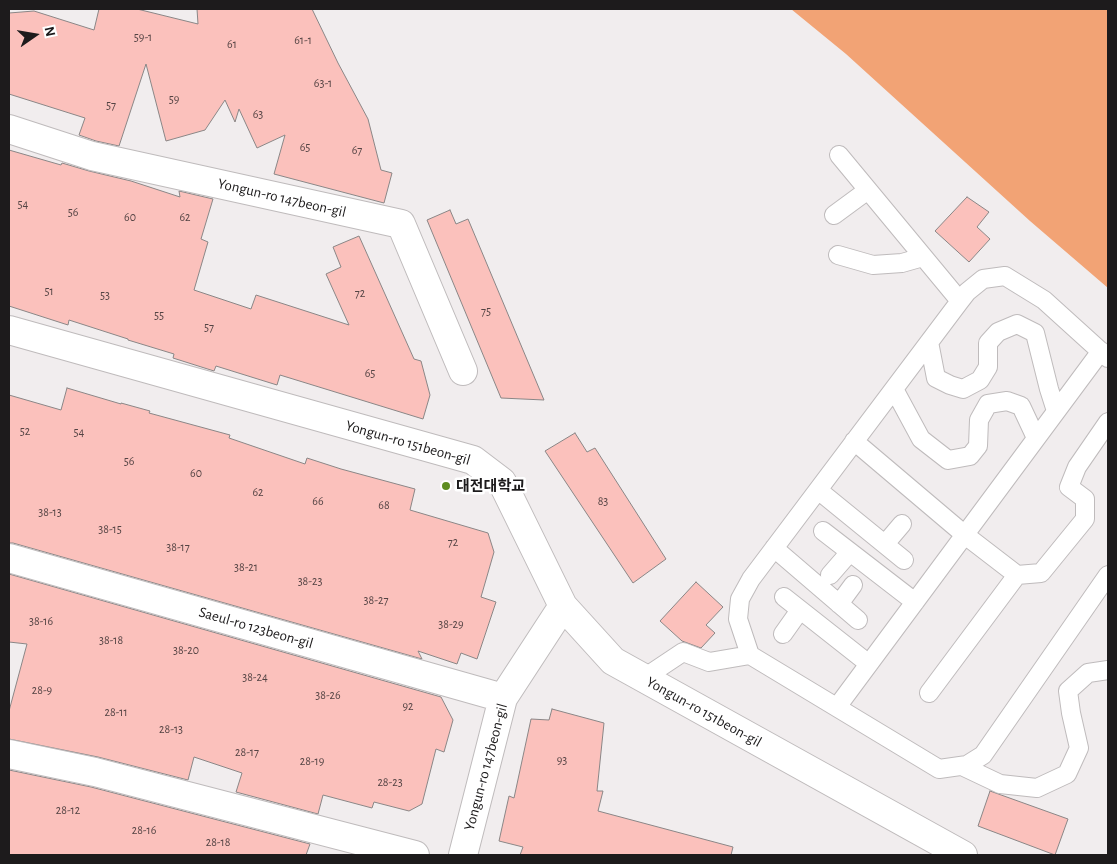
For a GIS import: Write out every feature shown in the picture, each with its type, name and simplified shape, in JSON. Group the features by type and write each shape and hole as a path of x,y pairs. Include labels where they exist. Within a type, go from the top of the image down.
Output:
{"street":[{"name":"Yongun-ro 147beon-gil","path":"9,129 92,156 400,224 463,371"},
{"name":"Yongun-ro 151beon-gil","path":"9,330 473,460 502,482 564,606 613,661 963,855"},
{"name":"Saeul-ro 123beon-gil","path":"9,558 503,698"},
{"name":"Yongun-ro 147beon-gil","path":"463,855 503,698 564,606"},
{"path":"9,754 95,772 415,855"}],"lane":[{"path":"840,155 960,301"},
{"path":"834,215 868,190"},
{"path":"838,255 873,265 902,263 923,257"},
{"path":"750,655 738,619 740,599 751,580 967,292 983,279 1005,276 1044,300 1104,354 1056,411 837,707"},
{"path":"929,342 936,378 963,389 980,380 988,367 988,343 998,332 1017,324 1035,333 1056,411"},
{"path":"894,389 921,439 948,460 970,456 978,446 979,420 988,404 1008,401 1021,406 1036,438"},
{"path":"854,441 965,535 1018,575 1041,573 1085,519 1085,499 1069,487 1077,467 1108,422"},
{"path":"818,490 904,560"},
{"path":"886,544 902,524"},
{"path":"824,531 915,602"},
{"path":"774,548 858,620"},
{"path":"830,575 850,552"},
{"path":"644,678 683,652 709,662 750,655 939,770 967,765 983,755 1108,574"},
{"path":"929,693 1018,575"},
{"path":"839,604 853,585"},
{"path":"784,597 869,664"},
{"path":"783,634 800,610"},
{"path":"962,766 1000,784 1037,788 1067,774 1079,748 1070,713 1068,691 1088,674 1108,670"}],"shaded area":[{"path":"791,9 1108,9 1108,288 1030,221 846,54"}],"building":[{"path":"99,9 137,9 198,24 197,9 312,9 368,119 381,170 392,173 384,203 274,174 285,135 257,148 239,109 235,122 225,100 205,130 166,141 146,64 119,146 79,135 85,118 9,94 9,13 34,11 94,30"},
{"path":"9,150 61,165 62,163 131,181 180,197 179,191 213,199 201,239 208,242 194,290 251,309 256,295 349,325 326,274 341,267 333,247 359,236 414,359 421,361 430,395 423,419 280,375 277,385 216,366 214,371 173,358 174,354 69,320 68,325 9,306"},
{"path":"967,197 989,212 977,227 990,239 969,262 935,231"},
{"path":"450,210 456,224 468,219 544,400 501,398 427,220"},
{"path":"67,388 230,435 229,438 305,464 307,458 415,489 410,510 488,533 494,552 481,597 496,602 477,659 461,653 457,664 418,651 422,659 9,543 9,395 61,410"},
{"path":"575,433 587,452 595,448 666,559 633,583 545,451"},
{"path":"9,574 441,697 453,720 444,752 436,749 422,804 409,811 374,802 372,808 323,795 318,814 236,792 242,773 194,757 188,780 98,757 9,739 9,711 27,644 9,642"},
{"path":"696,582 723,607 706,625 715,633 701,648 682,641 660,621"},
{"path":"552,709 604,723 597,791 603,791 598,811 733,847 731,855 520,855 523,847 499,841 509,796 514,798 531,719 549,720"},
{"path":"9,770 91,787 310,844 306,855 9,855"},
{"path":"990,791 1068,819 1055,855 978,826"}],"place":[{"name":"대전대학교","path":"446,486"}]}
